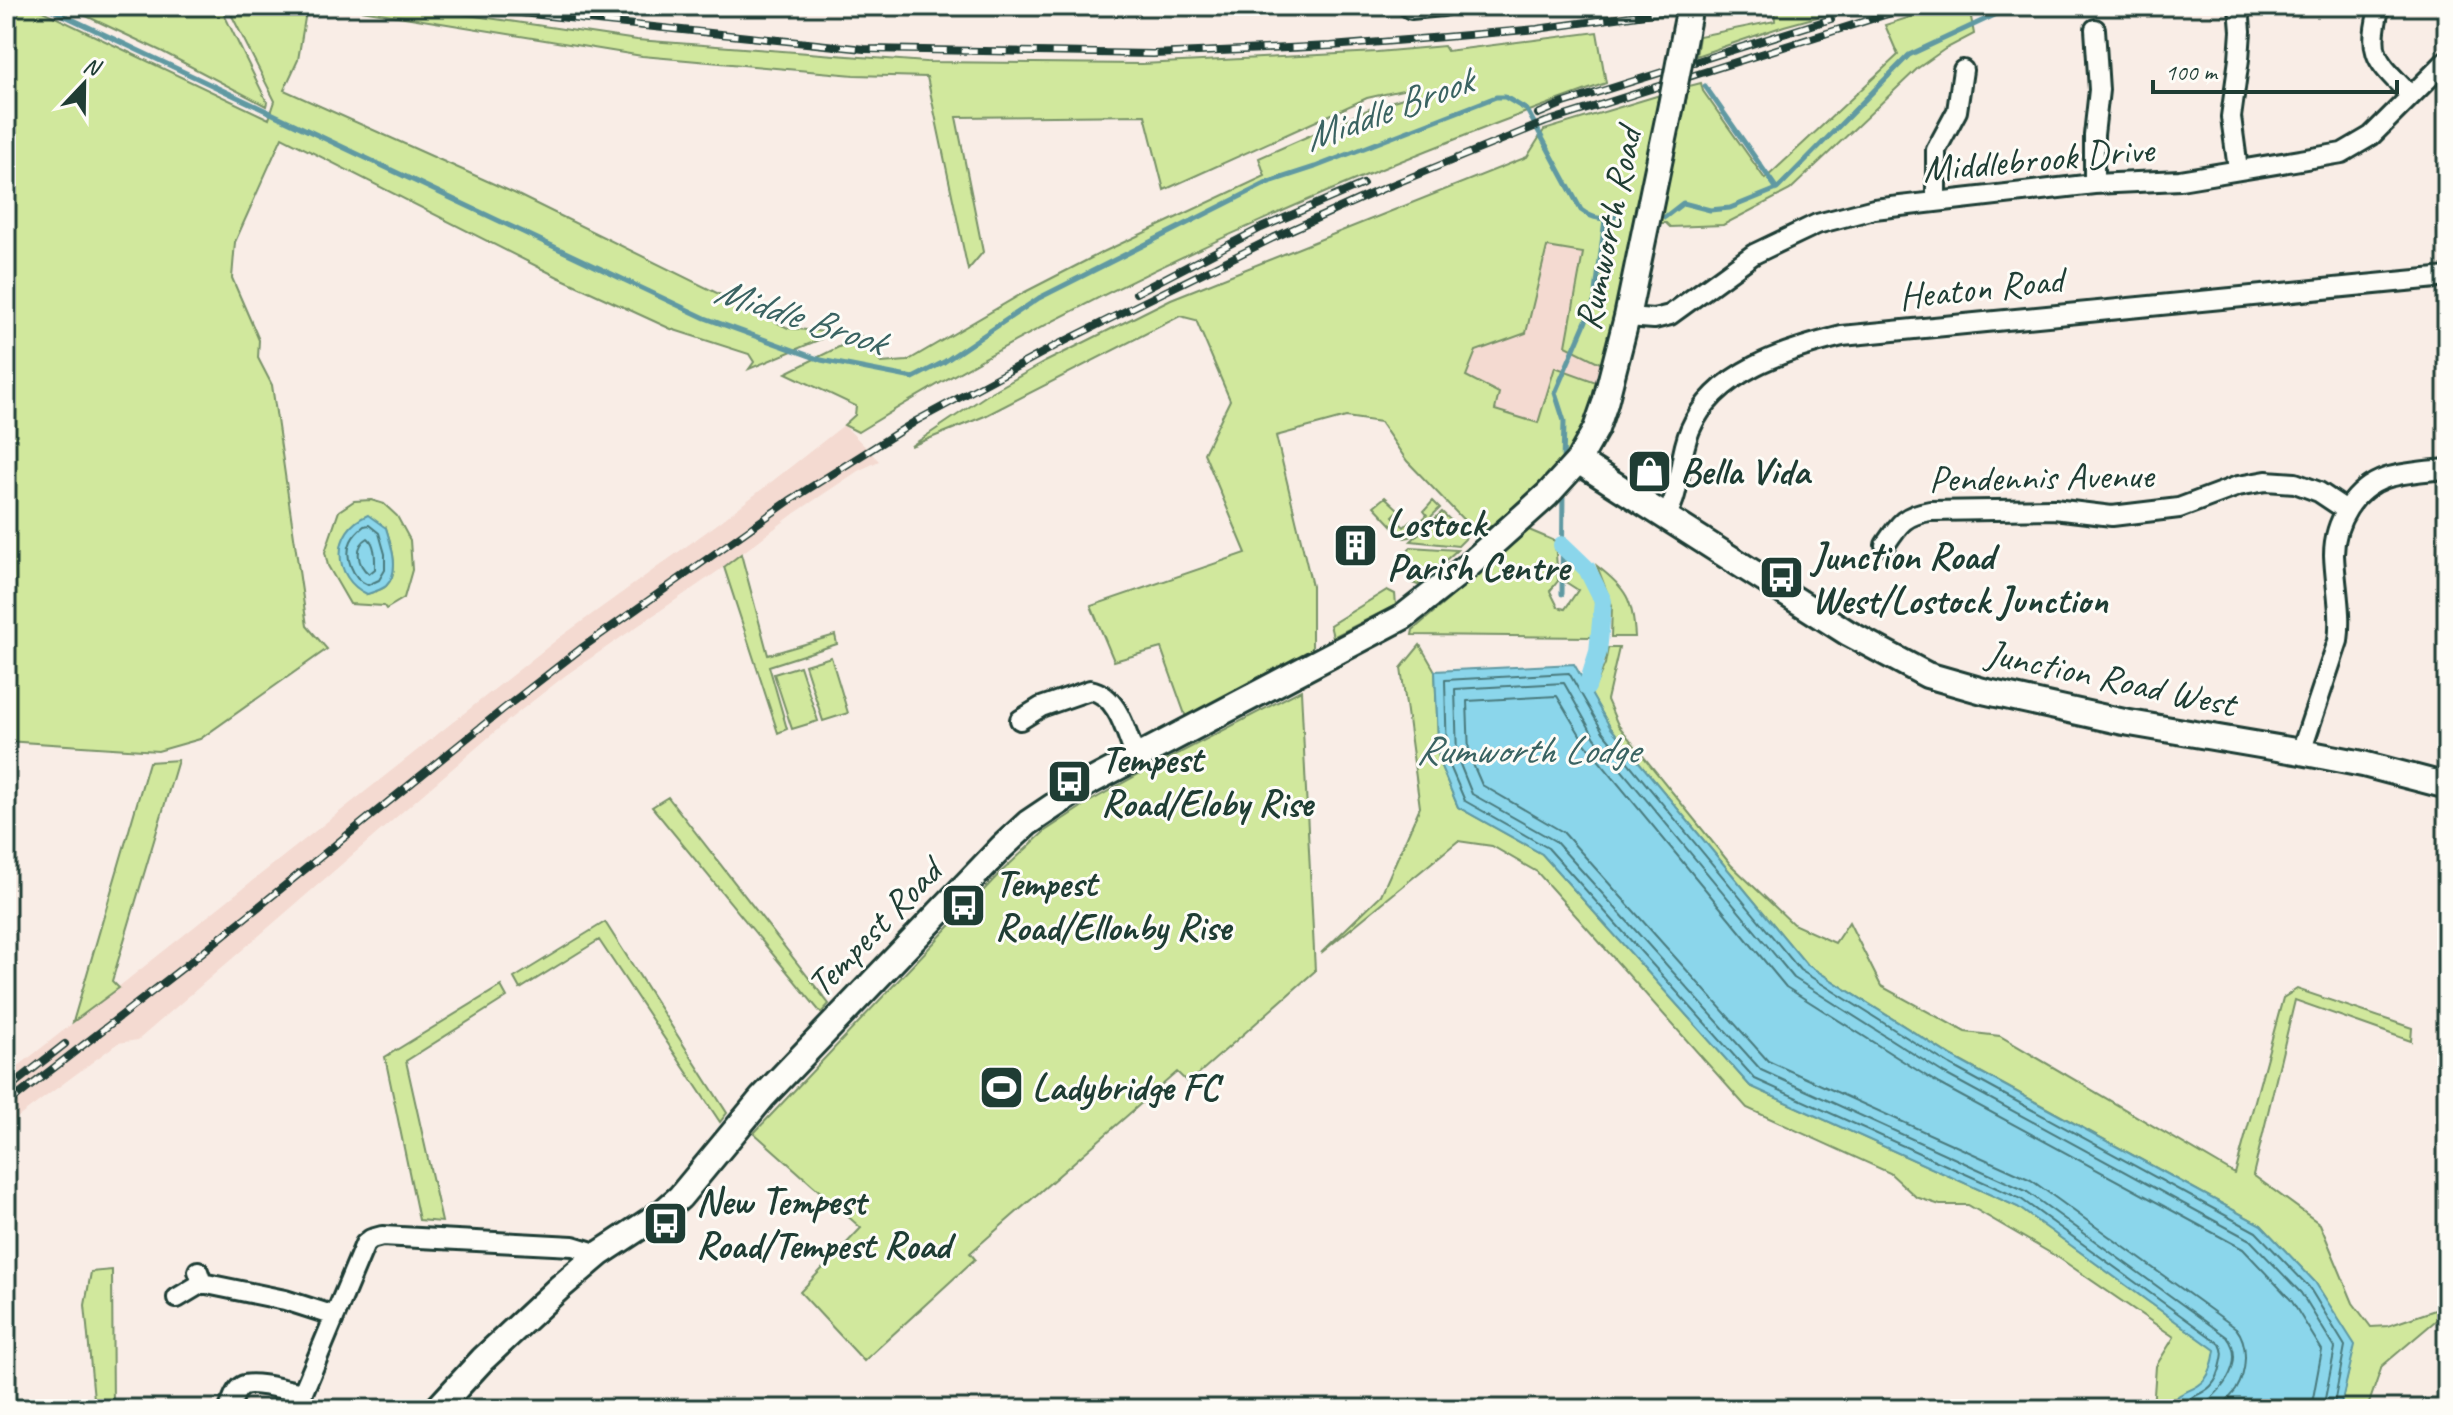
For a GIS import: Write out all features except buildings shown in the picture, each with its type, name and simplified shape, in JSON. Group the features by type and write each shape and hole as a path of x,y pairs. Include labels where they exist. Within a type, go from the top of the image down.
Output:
{"street":[{"path":"1407,6 1411,9 1443,6"},
{"name":"Rumworth Road","path":"1578,461 1596,429 1605,403 1627,317 1690,6"},
{"path":"2380,6 2375,22 2374,51 2378,61 2411,96"},
{"path":"2238,169 2231,117 2245,9"},
{"path":"2094,184 2094,135 2104,50 2095,29"},
{"name":"Middlebrook Drive","path":"1627,317 1654,319 1670,315 1754,254 1817,224 1874,209 2094,184 2180,180 2342,153 2371,136 2447,60"},
{"path":"1936,202 1936,150 1954,118 1950,94 1963,70"},
{"name":"Heaton Road","path":"1665,518 1675,497 1681,456 1691,428 1705,404 1758,364 1791,349 1842,336 2447,277"},
{"name":"Junction Road West","path":"1578,461 1848,633 1927,675 1983,691 2124,722 2363,764 2447,786"},
{"name":"Tempest Road","path":"437,1409 483,1359 559,1288 599,1254 663,1212 680,1197 762,1098 1009,840 1054,805 1136,758 1403,617 1468,566 1547,495 1578,461"},
{"path":"2301,752 2338,641 2340,627 2334,552 2346,510 2359,494 2385,478 2447,469"},
{"name":"Pendennis Avenue","path":"1885,545 1898,525 1912,513 2054,509 2112,516 2179,508 2238,486 2266,481 2295,483 2319,492 2346,510"},
{"path":"1020,720 1041,707 1090,690 1098,691 1115,708 1136,758"},
{"path":"229,1409 242,1386 251,1384 299,1401 365,1244 371,1239 382,1236 573,1246 599,1254"},
{"path":"177,1298 200,1277 335,1316"}],"shaded area":[{"path":"1547,247 1583,253 1566,346 1604,365 1599,383 1538,423 1494,409 1466,376 1476,351 1526,333"},
{"path":"844,425 879,461 858,471 795,513 724,567 566,675 511,718 138,1040 118,1043 6,1126 6,1076 559,638 720,522"}],"green space":[{"path":"6,6 32,6 269,119 275,101 227,6 307,6 298,60 284,90 514,193 788,328 826,332 821,339 749,369 754,362 749,354 671,329 558,277 282,137 235,242 232,278 259,340 258,358 272,385 307,626 327,649 200,739 158,751 6,741"},
{"path":"65,6 220,6 267,102 266,106 163,52"},
{"path":"337,6 407,6 637,40 926,62 1142,64 1444,46 1447,51 1597,32 1606,83 1413,156 1223,238 1037,329 858,432 844,425 855,415 856,406 786,373 861,336 881,363 907,361 1025,292 1265,176 1259,158 1374,107 1416,94 1411,88 1367,98 1164,190 1145,115 956,117 983,252 968,270 927,77 854,75 642,56"},
{"path":"1774,6 1857,6 1784,26 1696,56 1699,36 1775,21"},
{"path":"1945,6 1969,6 1974,34 1918,68 1790,190 1723,225 1670,227 1659,223 1689,86 1701,83 1703,91 1765,179 1898,55 1885,25"},
{"path":"1660,95 1604,365 1566,346 1583,253 1547,247 1526,333 1476,351 1466,376 1499,393 1495,410 1538,423 1555,367 1599,383 1580,431 1564,458 1542,482 1479,536 1407,461 1380,422 1346,417 1276,436 1312,586 1312,655 1187,720 1161,648 1114,661 1091,606 1246,553 1204,453 1230,400 1196,320 1180,316 985,416 911,446 990,393 1171,299 1527,157 1544,130"},
{"path":"1385,497 1399,510 1393,516 1404,527 1413,519 1418,524 1427,515 1424,511 1433,501 1440,508 1410,537 1404,538 1374,506"},
{"path":"371,500 384,504 397,516 410,540 412,570 404,598 386,609 384,606 350,604 328,566 325,552 339,511 354,501","holes":["386,528 394,558 391,580 384,587 367,594"]},
{"path":"1442,512 1466,535 1458,546 1411,541"},
{"path":"1529,530 1555,541 1558,581 1550,591 1558,607 1565,609 1578,590 1564,581 1566,556 1589,584 1595,600 1592,637 1412,635 1413,630"},
{"path":"1411,547 1457,550 1418,585 1410,582 1420,572 1407,560"},
{"path":"741,554 768,655 835,635 837,644 769,666 787,729 778,733 724,567"},
{"path":"1597,566 1626,596 1635,637 1611,637 1612,605"},
{"path":"1387,590 1395,594 1396,605 1333,637 1330,625"},
{"path":"1420,645 1435,671 1439,761 1458,807 1542,854 1750,1086 2018,1207 2216,1350 2208,1378 2166,1409 2153,1409 2156,1366 2174,1337 2059,1258 1968,1205 1940,1205 1916,1197 1890,1173 1747,1108 1537,872 1492,846 1458,841 1321,953 1381,895 1420,807 1401,668"},
{"path":"1608,648 1619,648 1607,700 1618,725 1731,865 1793,924 1835,943 1849,922 1881,986 1965,1032 2000,1036 2235,1174 2283,998 2297,989 2412,1028 2411,1041 2295,1000 2253,1175 2320,1224 2353,1303 2371,1327 2388,1326 2447,1306 2447,1311 2382,1366 2367,1409 2340,1409 2354,1345 2315,1282 2261,1225 1953,1057 1806,964 1610,727 1591,695 1605,664"},
{"path":"831,657 848,713 823,721 805,665"},
{"path":"800,666 818,721 792,729 774,674"},
{"path":"1301,690 1315,971 1188,1083 1177,1072 970,1253 975,1259 864,1361 800,1292 861,1228 754,1133 999,874 1045,831 1139,774"},
{"path":"178,760 112,981 119,988 73,1022 149,762"},
{"path":"668,797 829,1004 821,1013 652,807"},
{"path":"605,922 727,1113 720,1122 599,940 520,989 514,978"},
{"path":"501,986 507,997 406,1061 442,1222 419,1220 385,1057"},
{"path":"112,1270 113,1409 95,1409 85,1305 91,1272"}],"water":[{"path":"368,515 386,528 394,566 391,580 386,586 367,594 355,587 347,577 340,554 347,531"},
{"name":"Rumworth Lodge","path":"1574,664 1610,727 1806,964 1954,1058 2261,1225 2315,1282 2355,1345 2340,1409 2166,1409 2173,1400 2207,1377 2215,1350 2018,1207 1750,1086 1542,854 1458,807 1439,762 1435,671"}],"waterway":[{"name":"Middle Brook","path":"44,6 705,318 821,360 913,378 944,362 1039,298 1269,182 1496,97 1505,97 1527,110 1581,210 1599,218 1619,216"},
{"name":"Middle Brook","path":"1665,217 1683,203 1710,210 1730,208 1777,189 1909,55 2014,6"},
{"path":"1705,86 1777,189"},
{"path":"1563,464 1564,421 1555,393 1595,300 1605,219"},
{"path":"1562,594 1563,490"},
{"path":"1562,545 1587,569 1603,601 1598,652 1587,687"}],"railway":[{"path":"454,6 864,49 1153,54 1331,46 1537,29 1703,6"},
{"path":"6,1105 189,963 583,647 789,501 916,421 1059,344 1273,238 1382,189 1546,122 1913,6"},
{"path":"1538,114 1564,103 1831,19"},
{"path":"1136,293 1261,228 1363,184"},
{"path":"6,1090 65,1044"}],"place":[{"name":"Bella Vida","path":"1649,471"},
{"name":"Lostock Parish Centre","path":"1356,545"},
{"name":"Junction Road West/Lostock Junction","path":"1781,578"},
{"name":"Tempest Road/Eloby Rise","path":"1070,781"},
{"name":"Tempest Road/Ellonby Rise","path":"964,905"},
{"name":"Ladybridge FC","path":"1001,1087"},
{"name":"New Tempest Road/Tempest Road","path":"665,1223"}]}
